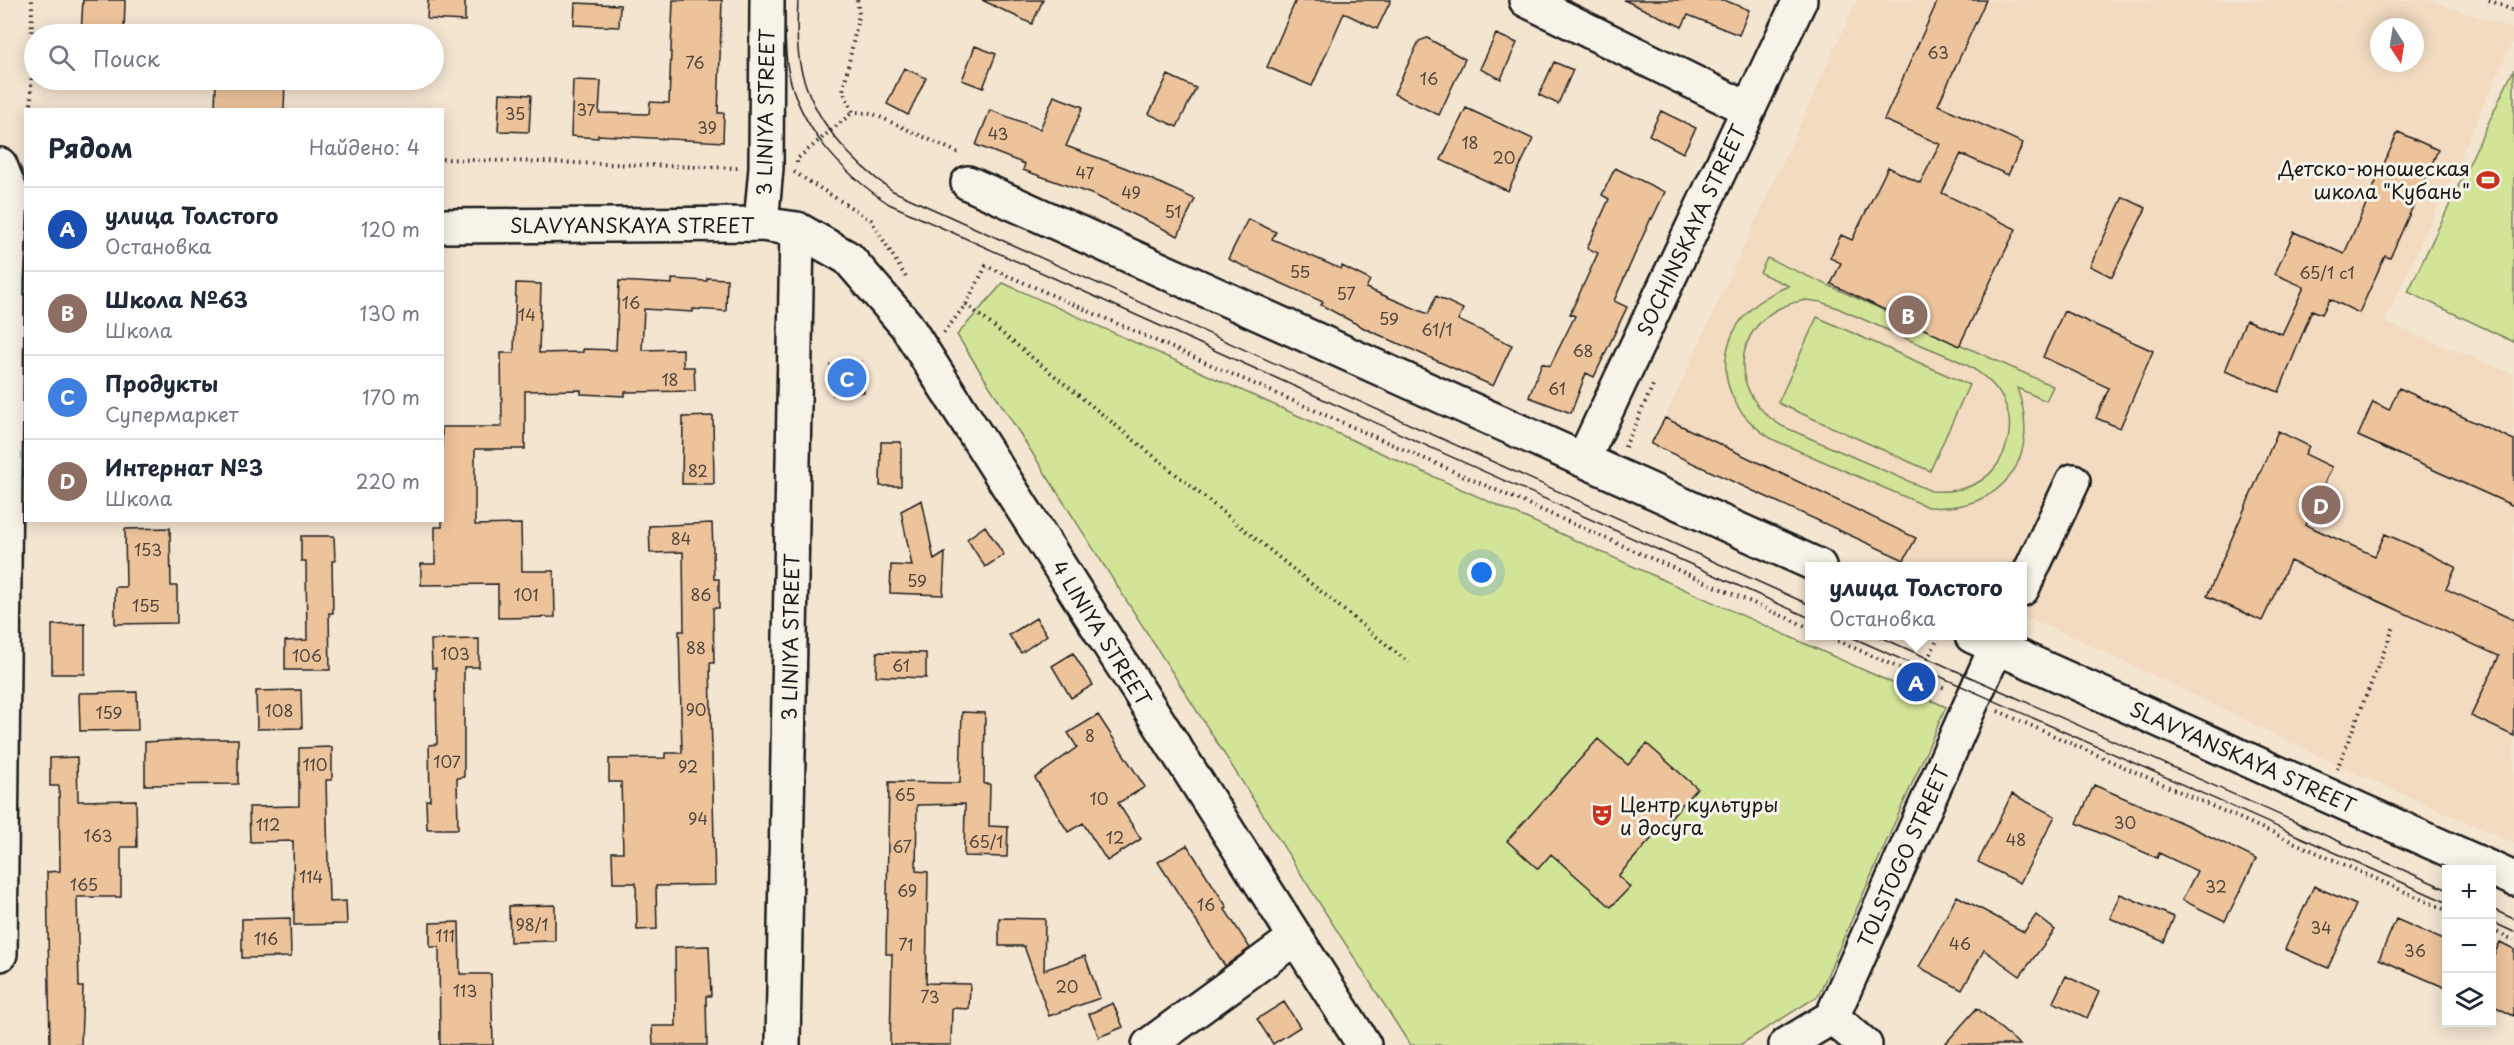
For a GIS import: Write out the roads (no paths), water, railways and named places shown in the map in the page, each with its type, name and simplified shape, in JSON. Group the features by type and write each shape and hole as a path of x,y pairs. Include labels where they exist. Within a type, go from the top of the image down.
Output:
{"street":[{"name":"3 LINIYA STREET","path":"761,224 782,170 767,0"},
{"path":"1526,0 1748,109"},
{"name":"SOCHINSKAYA STREET","path":"1583,460 1800,0"},
{"path":"969,171 1583,460 1808,562"},
{"path":"0,954 9,190"},
{"name":"SLAVYANSKAYA STREET","path":"444,226 761,224 808,234"},
{"name":"3 LINIYA STREET","path":"783,1045 808,234"},
{"name":"4 LINIYA STREET","path":"808,234 848,258 906,325 1364,1045"},
{"path":"2027,578 2073,481"},
{"name":"TOLSTOGO STREET","path":"1832,1017 1972,700 1990,640"},
{"name":"SLAVYANSKAYA STREET","path":"1992,640 2514,879"},
{"path":"1149,1045 1294,938"},
{"path":"1786,1045 1832,1017 1865,1045"}],"tram line":[{"path":"785,0 785,44 788,70 802,110 812,129 839,163 889,204 1805,616"},
{"path":"798,0 799,61 815,106 824,122 849,153 877,180 893,191 1805,603"},
{"path":"1858,640 2442,900"},
{"path":"1887,640 2442,887"},
{"path":"2496,911 2514,919"},
{"path":"2496,924 2514,932"}],"place":[{"name":"Детско-юношеская школа \"Кубань\"","path":"2488,180"},
{"name":"Школа №63","path":"1908,315"},
{"name":"Продукты","path":"847,378"},
{"name":"Интернат №3","path":"2321,505"},
{"name":"улица Толстого","path":"1916,682"},
{"name":"Центр культуры и досуга","path":"1602,815"}]}
